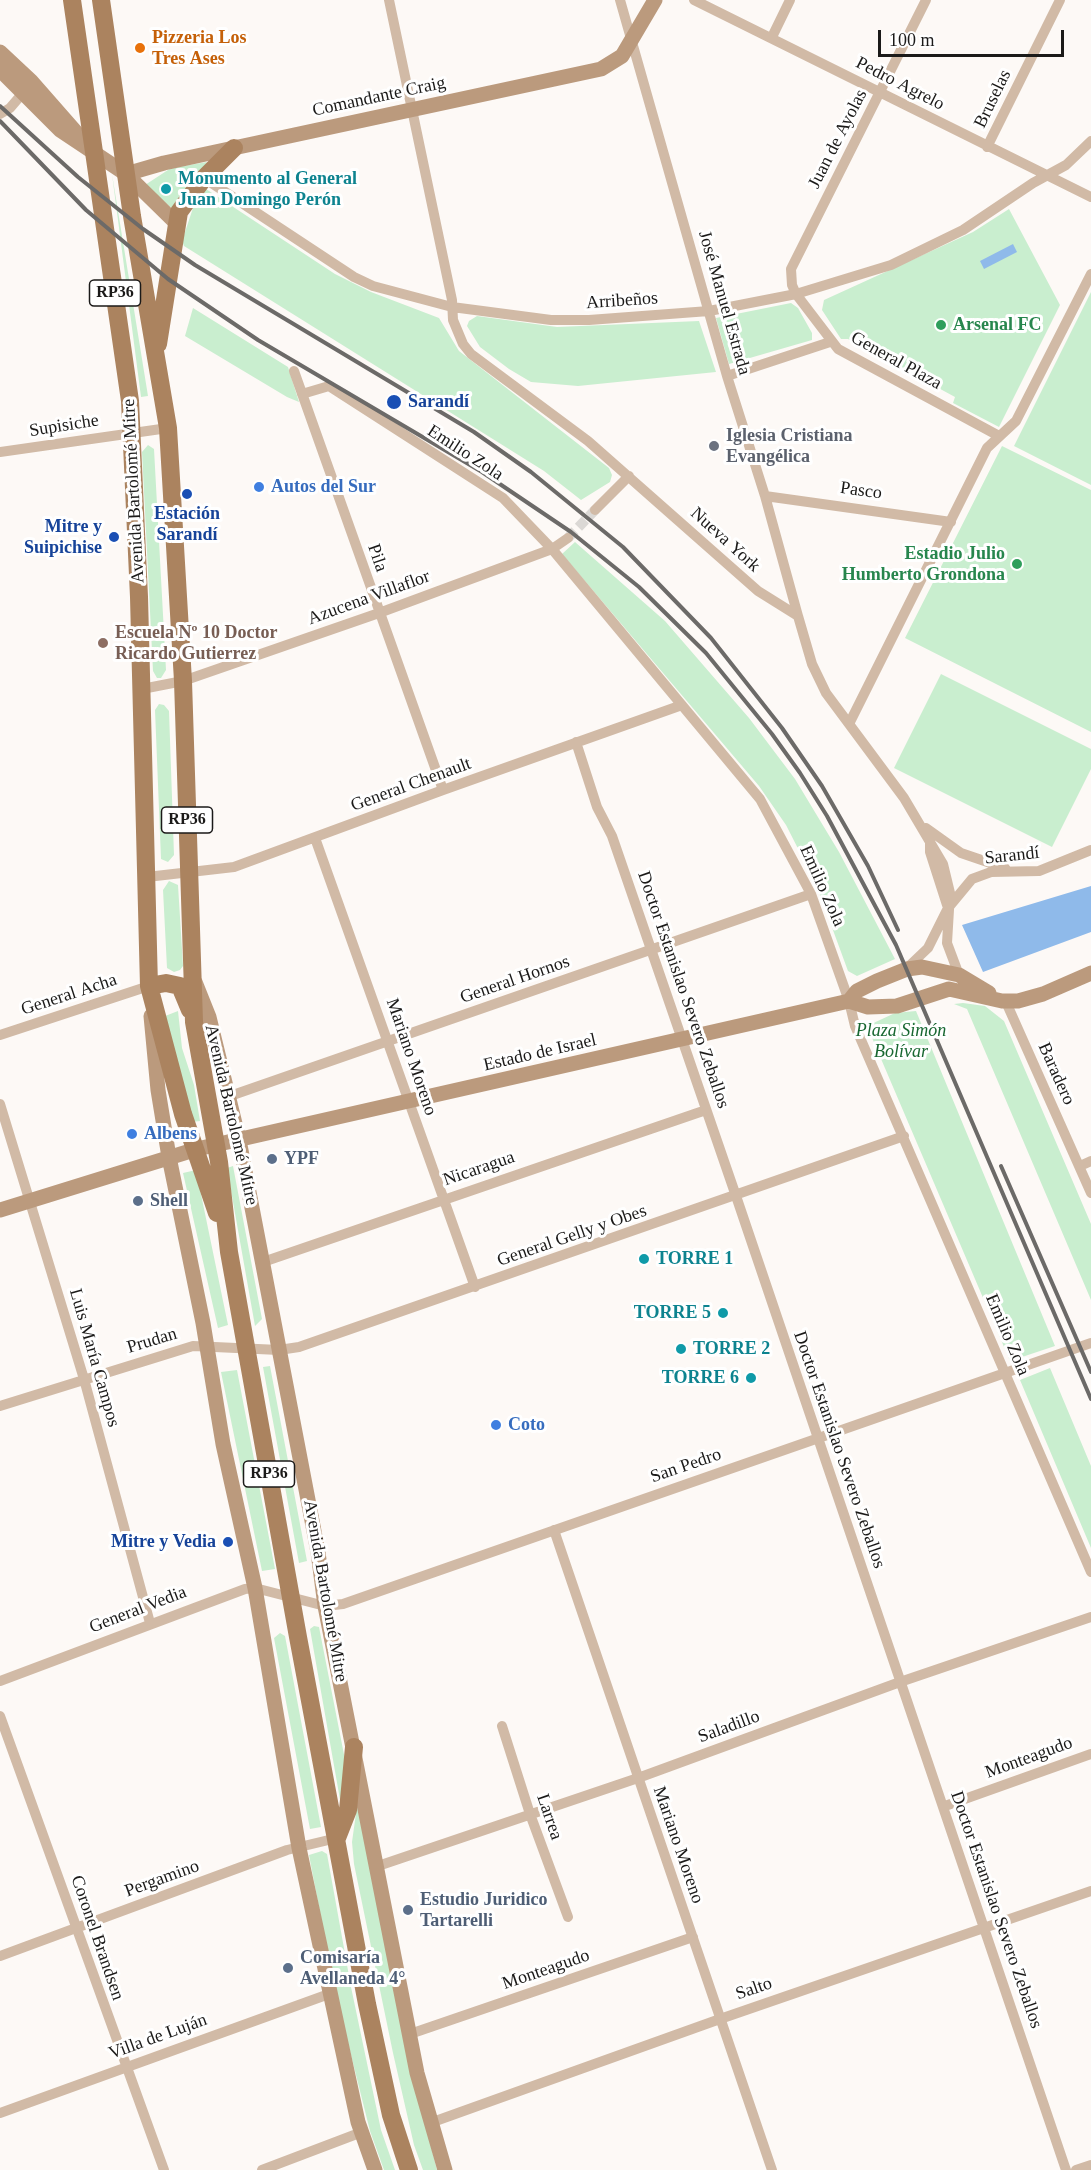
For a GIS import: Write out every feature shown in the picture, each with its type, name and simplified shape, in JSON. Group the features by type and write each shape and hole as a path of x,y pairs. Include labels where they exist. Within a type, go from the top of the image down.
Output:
{"main road":[{"name":"Avenida Bartolomé Mitre","path":"72,0 132,432 142,689 149,986 183,1114 197,1149 229,1252"},
{"name":"Avenida Bartolomé Mitre","path":"101,0 113,67 126,174 168,428 183,681 194,1022 215,1145 229,1252 248,1349 290,1598 391,2115 409,2170"},
{"path":"156,358 179,212 204,178 234,148"},
{"path":"149,986 166,982 180,986 194,1022"},
{"path":"337,1839 348,1810 354,1747"}],"street":[{"name":"Nueva York","path":"389,0 456,332 471,354 565,423 629,476 758,591 798,616"},
{"name":"José Manuel Estrada","path":"620,0 798,616"},
{"name":"Comandante Craig","path":"126,174 234,148 601,69 614,63 631,42 655,0"},
{"name":"Pedro Agrelo","path":"694,0 1091,197"},
{"path":"772,37 790,0"},
{"name":"Juan de Ayolas","path":"796,294 791,269 926,0"},
{"name":"Bruselas","path":"987,147 1060,0"},
{"path":"0,52 31,81 95,153"},
{"path":"0,70 60,130 126,174 176,223"},
{"path":"0,114 10,108 22,94"},
{"name":"Arribeños","path":"204,178 354,277 373,286 452,307 567,320 709,311 796,294 891,265 963,230 1066,165 1091,141"},
{"path":"849,724 987,448 1016,421 1091,274"},
{"name":"General Plaza","path":"796,294 830,342 838,349 999,436"},
{"path":"728,376 830,342"},
{"name":"Pila","path":"294,370 443,790"},
{"name":"Emilio Zola","path":"302,394 329,386 492,489 552,549 760,799 812,894 849,1001 855,1026 1091,1572"},
{"name":"Supisiche","path":"0,452 168,428"},
{"path":"595,510 629,476"},
{"name":"Pasco","path":"765,496 951,522"},
{"name":"Azucena Villaflor","path":"142,689 183,681 379,613 552,549 568,538"},
{"path":"798,616 812,664 833,704 917,819 929,839 930,852 948,908 947,943 958,975"},
{"name":"General Chenault","path":"147,877 189,874 234,867 682,705"},
{"name":"Doctor Estanislao Severo Zeballos","path":"576,742 597,807 612,836 683,1040 900,1682 945,1806 1066,2170"},
{"path":"917,819 930,832 961,853 978,861 1014,870"},
{"name":"Mariano Moreno","path":"315,838 475,1287"},
{"name":"Sarandí","path":"948,908 972,879 991,872 1039,871 1091,850"},
{"name":"General Hornos","path":"230,1096 812,894"},
{"path":"907,969 928,948 948,908"},
{"name":"Estado de Israel","path":"849,1001 861,989 907,969 936,968 958,975 1004,1001"},
{"path":"1004,1001 1028,999 1091,973"},
{"name":"Avenida Bartolomé Mitre","path":"193,979 209,1017 230,1096 318,1552 326,1606 410,2034 430,2123 445,2170"},
{"name":"Avenida Bartolomé Mitre","path":"149,986 158,1090 169,1157 182,1211 223,1444 255,1588 299,1848 329,1994 362,2132 375,2170"},
{"name":"General Acha","path":"0,1035 149,986"},
{"name":"Estado de Israel","path":"0,1210 197,1149 849,1001 868,1006 897,1006 949,989 1004,1001"},
{"name":"Baradero","path":"1004,1001 1091,1193"},
{"name":"Luis María Campos","path":"0,1104 84,1379 150,1623"},
{"name":"Nicaragua","path":"263,1263 706,1110"},
{"name":"General Gelly y Obes","path":"248,1349 279,1350 298,1347 904,1136"},
{"path":"1080,1166 1091,1161"},
{"name":"San Pedro","path":"290,1598 326,1606 343,1605 1091,1343"},
{"name":"Prudan","path":"0,1406 193,1346 248,1349"},
{"name":"Mariano Moreno","path":"554,1530 772,2170"},
{"path":"255,1588 290,1598"},
{"name":"General Vedia","path":"0,1681 150,1623 238,1591 255,1588"},
{"name":"Saladillo","path":"378,1866 638,1778 900,1682 1091,1617"},
{"name":"Coronel Brandsen","path":"0,1716 164,2170"},
{"name":"Larrea","path":"502,1726 530,1814 568,1917"},
{"name":"Monteagudo","path":"945,1806 1091,1754"},
{"name":"Pergamino","path":"0,1956 299,1848 337,1839"},
{"name":"Salto","path":"430,2123 720,2019 1091,1891"},
{"name":"Monteagudo","path":"410,2034 693,1937"},
{"name":"Villa de Luján","path":"0,2114 125,2066 329,1994"},
{"path":"262,2170 362,2132"},
{"path":"1076,2170 1091,2165"}],"green space":[{"path":"207,162 174,210 145,185 171,168"},
{"path":"112,174 148,396 141,397"},
{"path":"206,189 335,274 371,292 439,318 459,351 609,468 612,475 610,482 581,500 544,471 184,246 182,241 198,193"},
{"name":"Arsenal FC","path":"1009,209 1060,305 999,427 953,403 955,397 848,339 841,339 822,310 824,300 973,232"},
{"name":"Arsenal FC","path":"1091,292 1091,485 1014,446"},
{"path":"791,303 798,308 812,333 812,340 729,364 716,318"},
{"path":"193,308 288,367 299,402 185,336"},
{"path":"477,316 557,327 699,321 716,372 578,386 531,382 480,347 467,326 469,321"},
{"path":"148,445 154,449 166,670 161,678 157,678 153,671 142,452"},
{"name":"Estadio Julio Humberto Grondona","path":"1002,446 1091,490 1091,732 905,638"},
{"path":"575,542 665,621 749,718 795,779 839,852 895,959 857,976 848,971 816,884 786,825 759,786 562,554"},
{"path":"941,674 1091,749 1091,769 1052,847 894,768"},
{"path":"159,704 164,705 169,711 174,855 168,862 161,859 155,710"},
{"path":"169,881 178,885 183,966 174,972 167,968 163,890"},
{"path":"954,1004 985,1006 1004,1021 1091,1224 1091,1300 967,1009"},
{"path":"178,1011 182,1048 194,1085 200,1121 192,1122 160,1018"},
{"name":"Plaza Simón Bolívar","path":"916,1011 1055,1346 1010,1361 867,1026 895,1013"},
{"path":"233,1166 262,1319 255,1326 227,1168"},
{"path":"196,1170 228,1325 218,1328 183,1173"},
{"path":"270,1366 307,1561 299,1563 263,1367"},
{"path":"1050,1368 1091,1466 1091,1548 1020,1380"},
{"path":"237,1370 275,1569 262,1571 221,1372"},
{"path":"314,1626 319,1627 348,1775 342,1811 310,1629"},
{"path":"280,1633 285,1636 321,1827 310,1829 274,1638"},
{"path":"358,1799 406,2049 437,2170 423,2170 414,2145 393,2053 354,1864 352,1842"},
{"path":"322,1851 327,1854 351,1987 381,2130 395,2170 384,2170 370,2131 335,1991 309,1855"}],"water":[{"path":"1013,244 1017,252 984,269 980,261"},
{"path":"1091,886 1091,932 983,972 962,925"}],"tunnel":[{"path":"568,538 595,510"}],"railway":[{"path":"0,106 78,177 143,229 195,265 474,432 531,472 623,547 711,638 782,728 822,786 868,866 898,930"},
{"path":"0,121 86,210 168,279 258,340 482,472 571,532 639,587 706,653 772,734 800,773 827,816 896,945 1091,1399"},
{"path":"1001,1166 1091,1372"}],"place":[{"name":"Pizzeria Los Tres Ases","path":"140,48"},
{"name":"Monumento al General Juan Domingo Perón","path":"166,189"},
{"name":"Arsenal FC","path":"941,325"},
{"name":"Sarandí","path":"394,402"},
{"name":"Iglesia Cristiana Evangélica","path":"714,446"},
{"name":"Autos del Sur","path":"259,487"},
{"name":"Estación Sarandí","path":"187,494"},
{"name":"Mitre y Suipichise","path":"114,537"},
{"name":"Estadio Julio Humberto Grondona","path":"1017,564"},
{"name":"Escuela Nº 10 Doctor Ricardo Gutierrez","path":"103,643"},
{"name":"Albens","path":"132,1134"},
{"name":"YPF","path":"272,1159"},
{"name":"Shell","path":"138,1201"},
{"name":"TORRE 1","path":"644,1259"},
{"name":"TORRE 5","path":"723,1313"},
{"name":"TORRE 2","path":"681,1349"},
{"name":"TORRE 6","path":"751,1378"},
{"name":"Coto","path":"496,1425"},
{"name":"Mitre y Vedia","path":"228,1542"},
{"name":"Estudio Juridico Tartarelli","path":"408,1910"},
{"name":"Comisaría Avellaneda 4°","path":"288,1968"}]}
